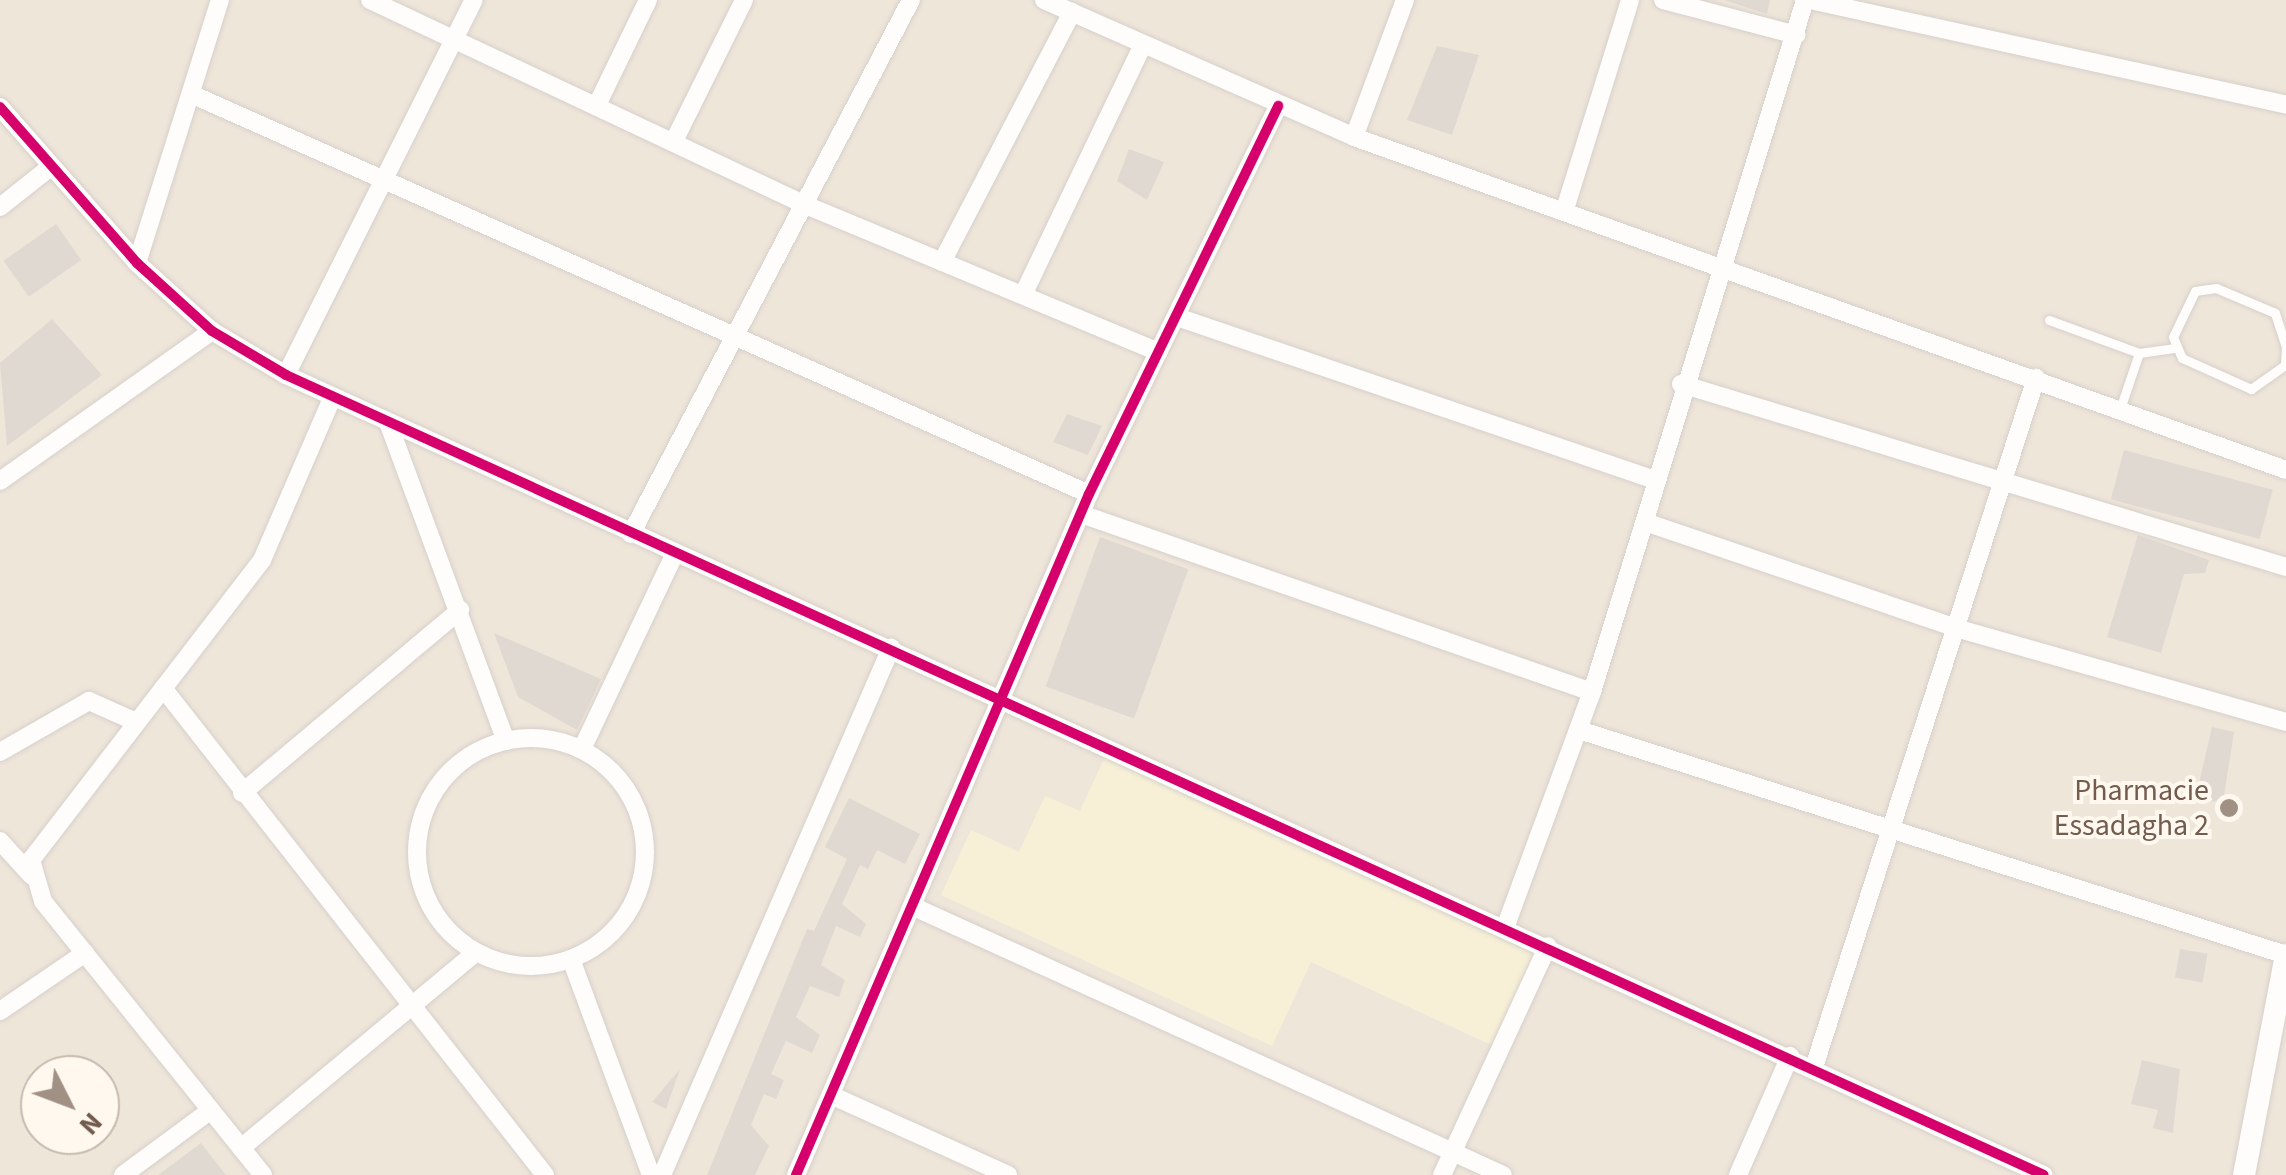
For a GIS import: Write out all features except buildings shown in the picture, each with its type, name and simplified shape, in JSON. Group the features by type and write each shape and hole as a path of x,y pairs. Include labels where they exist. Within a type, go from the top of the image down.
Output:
{"street":[{"path":"137,263 220,0"},
{"path":"370,0 674,139 803,204 1158,352"},
{"path":"286,374 474,0"},
{"path":"597,105 648,0"},
{"path":"674,139 744,0"},
{"path":"631,534 912,0"},
{"path":"1044,0 1354,137 1565,209 1716,268 2036,378 2286,470"},
{"path":"1354,137 1405,0"},
{"path":"1565,209 1630,0"},
{"path":"1663,0 1796,36"},
{"path":"1505,928 1592,692 1716,268 1807,0 2286,104"},
{"path":"942,262 1072,12"},
{"path":"1023,296 1143,44"},
{"path":"190,94 386,176 1089,494"},
{"path":"796,1175 1089,494 1278,106"},
{"path":"0,107 48,169 137,263 212,331 286,374 389,426 1815,1064 2044,1175"},
{"path":"0,207 48,169"},
{"path":"1177,316 1655,480"},
{"path":"0,481 212,331"},
{"path":"1815,1064 2036,378"},
{"path":"1681,384 2286,567"},
{"path":"32,877 39,842 262,560 332,398"},
{"path":"389,426 506,740"},
{"path":"1082,514 1592,692"},
{"path":"1644,522 1956,628 2286,722"},
{"path":"582,749 675,554"},
{"path":"242,793 460,610"},
{"path":"662,1175 891,648"},
{"path":"163,688 242,793 414,1002 545,1175"},
{"path":"0,752 89,702 136,722"},
{"path":"1579,730 1888,834 2286,955 2244,1175"},
{"path":"506,740 582,749 606,765 640,814 644,872 619,926 571,959 522,966 475,952 428,904 418,836 447,775 506,740"},
{"path":"0,841 263,1175"},
{"path":"912,906 1504,1175"},
{"path":"1442,1175 1548,946"},
{"path":"241,1148 475,952"},
{"path":"0,1011 85,953"},
{"path":"571,959 644,1171"},
{"path":"1738,1175 1790,1056"},
{"path":"833,1096 1008,1175"},
{"path":"124,1175 210,1110"}],"lane":[{"path":"2049,320 2139,353 2174,348 2203,372 2251,388 2277,375 2286,348 2276,313 2216,288 2195,291 2180,310 2174,348"},
{"path":"2120,409 2139,353"}],"shaded area":[{"path":"0,0 2286,0 2286,1175 0,1175"}],"sand":[{"path":"1109,748 1544,947 1498,1048 1311,962 1272,1046 941,895 971,830 1019,852 1045,796 1080,811"}],"cycle path":[{"path":"796,1175 1089,494 1278,106"},
{"path":"0,107 137,263 212,331 286,375 2044,1175"}],"place":[{"name":"Pharmacie Essadagha 2","path":"2229,808"}]}
